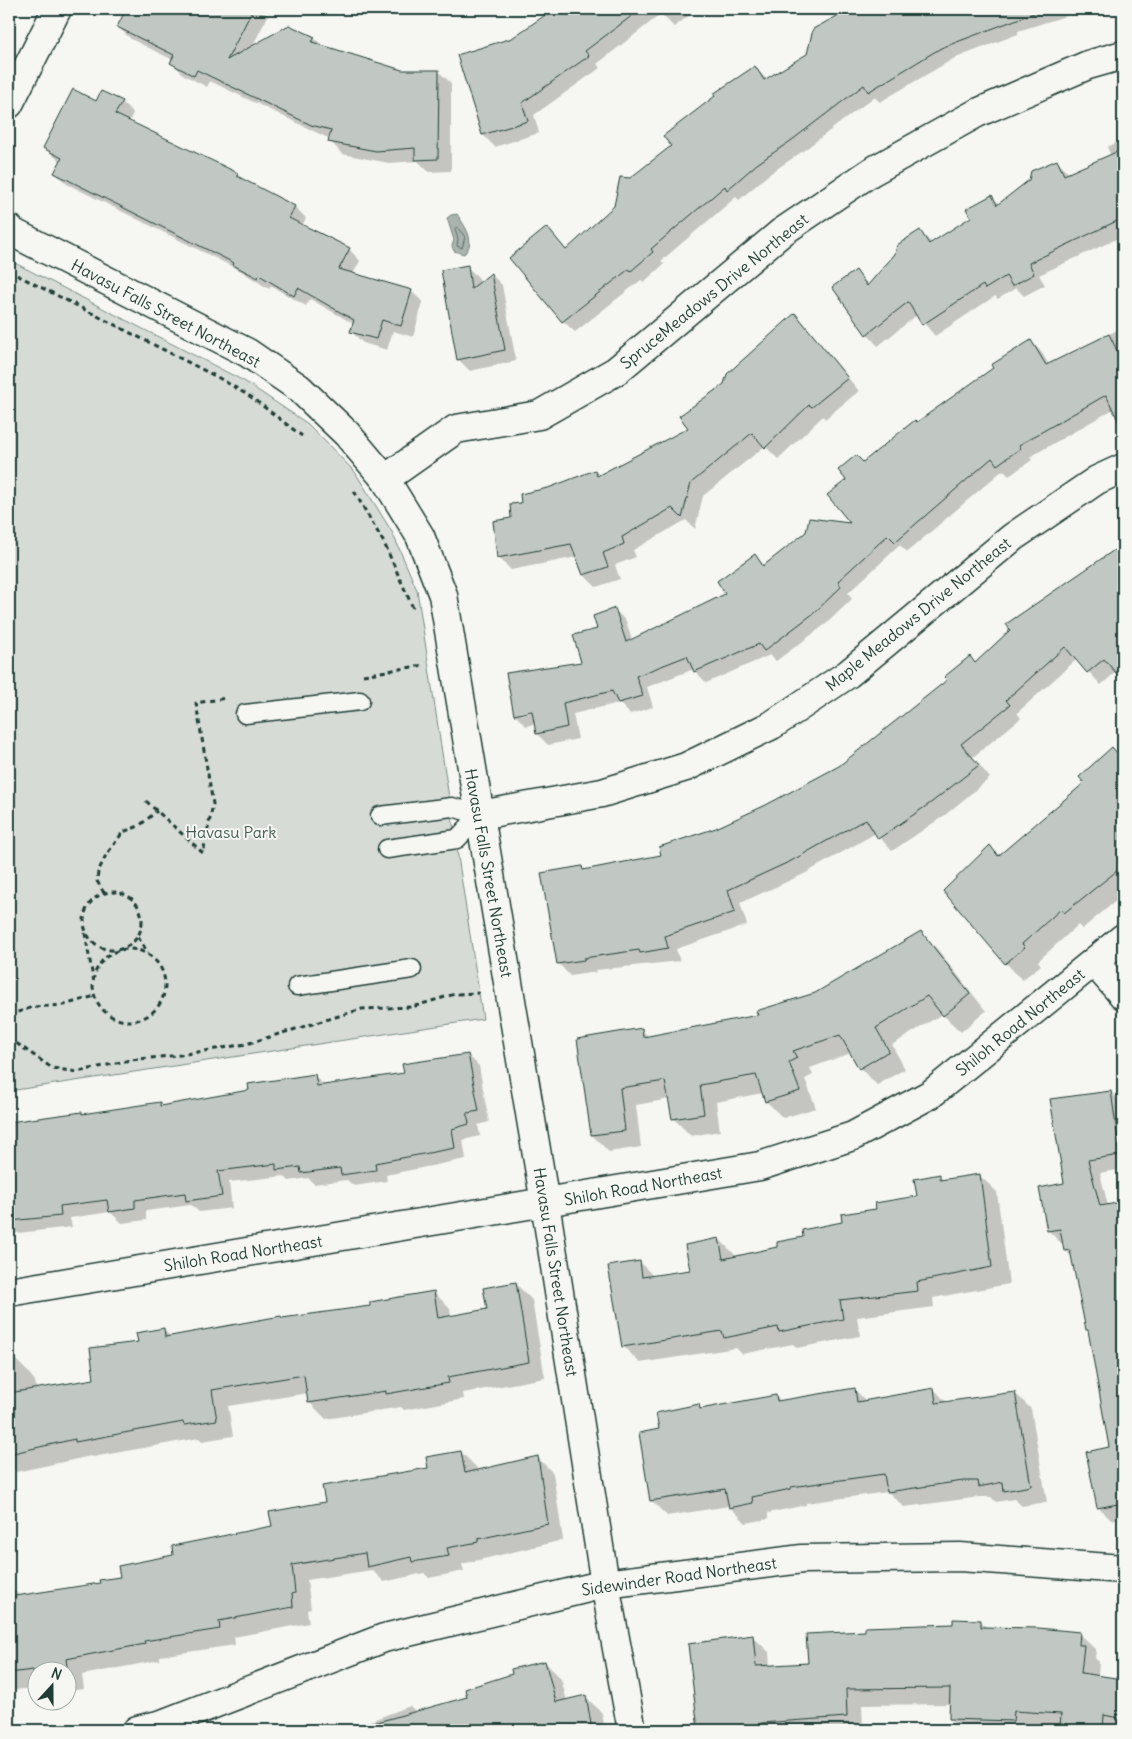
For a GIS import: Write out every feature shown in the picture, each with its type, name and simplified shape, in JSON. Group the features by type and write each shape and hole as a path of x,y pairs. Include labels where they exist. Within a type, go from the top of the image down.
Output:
{"street":[{"path":"9,104 57,9"},
{"name":"SpruceMeadows Drive Northeast","path":"385,479 456,429 539,415 616,371 782,232 871,172 977,114 1088,65 1123,55"},
{"name":"Havasu Falls Street Northeast","path":"9,228 12,232 255,358 299,388 347,434 385,479 420,536 443,595 545,1203 605,1584 632,1730"},
{"name":"Maple Meadows Drive Northeast","path":"480,816 602,793 686,767 772,725 848,674 1013,537 1097,480 1123,468"},
{"name":"Shiloh Road Northeast","path":"9,1292 760,1166 853,1136 931,1094 1123,938"},
{"path":"1094,962 1123,995"},
{"name":"Sidewinder Road Northeast","path":"137,1730 162,1724 384,1638 605,1584 802,1560 960,1557 1123,1569"}],"lane":[{"path":"245,714 360,701"},
{"path":"380,816 452,807 480,816 457,839 387,849"},
{"path":"297,986 412,969"}],"path":[{"path":"9,271 219,378 251,397 304,437"},
{"path":"352,489 395,565 415,615"},
{"path":"423,657 426,674"},
{"path":"104,892 98,881 98,872 106,854 123,832 139,826 157,810"},
{"path":"93,979 98,966 107,955 120,950 138,937 142,916 137,905 128,896 116,892 104,892 93,899 86,908 83,919 84,930 95,996 99,1005 109,1015 122,1020 136,1020 149,1016 159,1006 165,993 165,978 159,964 149,954 138,937"},
{"path":"84,930 98,946 109,950 134,949 149,954"},
{"path":"9,1038 52,1068 77,1072 130,1060 180,1055 246,1044 362,1010 412,1007 456,994 480,994 478,985"},
{"path":"9,1015 33,1007 64,1005 95,996"}],"green space":[{"name":"Havasu Park","path":"9,260 244,381 308,424 355,472 392,532 417,590 483,1019 9,1091"}],"water":[{"path":"457,214 470,239 468,249 464,254 454,251 452,246 454,240 447,218"}],"building":[{"path":"126,9 253,9 227,60 289,25 315,37 312,42 402,70 439,70 438,159 415,160 415,148 376,151 328,142 331,130 311,125 197,70 194,76 170,63 174,55 117,27"},
{"path":"554,9 641,9 585,51 589,56 522,103 528,121 482,135 457,55 512,38"},
{"path":"850,9 1038,9 1039,11 941,48 868,92 864,85 757,164 727,190 725,186 651,249 653,252 631,271 629,269 562,322 509,258 547,227 566,250 614,206 620,177 630,178 671,146 663,136 715,96 713,94 755,66 764,80 807,54 813,29"},
{"path":"73,89 96,101 101,91 123,101 115,114 238,173 237,176 295,206 289,218 350,248 339,269 412,290 401,326 382,320 376,339 350,332 354,320 298,288 294,296 259,275 258,278 233,265 234,263 54,173 62,158 43,148"},
{"path":"1123,149 1123,218 1029,263 1034,274 1012,286 1006,276 985,289 983,285 922,325 908,302 866,335 832,287 856,270 867,286 895,254 897,245 920,230 929,244 971,217 966,209 992,195 997,205 1029,180 1031,171 1057,160 1064,175"},
{"path":"468,265 471,289 491,273 505,350 457,360 441,270"},
{"path":"795,313 848,378 812,407 809,405 765,448 752,433 691,483 682,518 672,508 622,537 624,544 603,553 608,567 583,575 571,544 497,558 493,521 511,518 510,504 521,503 520,494 548,488 595,470 597,476 688,428 679,416 724,384 727,374"},
{"path":"1109,334 1123,363 1123,431 1106,395 1019,445 1021,448 997,465 992,458 895,542 888,535 838,581 841,587 814,613 764,651 759,644 694,672 687,656 636,676 643,696 618,703 612,691 563,703 567,727 536,734 532,711 514,715 506,673 581,662 573,635 597,629 593,616 615,608 626,642 725,594 717,581 755,554 763,566 806,532 809,518 850,523 827,495 846,480 838,470 856,455 863,462 915,420 917,422 993,368 991,365 1031,340 1046,365"},
{"path":"1123,544 1123,681 1104,659 1087,673 1065,647 1006,700 1010,705 961,744 979,765 932,802 878,839 866,819 791,861 728,890 735,912 665,936 668,948 640,953 639,950 557,964 541,873 582,866 583,870 661,855 659,847 716,828 766,805 839,766 947,680 944,677 970,656 975,663 1010,630 1006,624"},
{"path":"1112,747 1123,760 1123,866 1064,913 1061,909 1022,944 1025,947 1005,964 943,891 990,845 998,856 1084,783 1079,777"},
{"path":"921,931 970,994 943,1016 927,996 876,1028 889,1051 859,1069 840,1035 793,1051 797,1058 789,1062 800,1091 765,1102 756,1075 700,1085 704,1114 672,1119 665,1081 620,1088 625,1131 591,1135 577,1039 642,1028 643,1037 758,1015 756,1011 815,993"},
{"path":"468,1054 479,1111 467,1113 469,1124 452,1129 455,1148 375,1163 376,1170 341,1175 340,1168 301,1173 300,1167 276,1170 276,1164 218,1171 222,1196 186,1201 185,1193 135,1200 135,1208 109,1212 107,1200 60,1206 61,1216 9,1221 9,1122 82,1112 82,1114 160,1102 160,1106 249,1090 248,1084 315,1074 317,1086 404,1073 402,1064"},
{"path":"1111,1091 1120,1155 1088,1160 1100,1206 1123,1202 1123,1503 1097,1508 1086,1452 1109,1447 1088,1330 1086,1330 1070,1250 1064,1251 1060,1229 1047,1231 1039,1188 1064,1183 1050,1099"},
{"path":"940,1174 940,1180 980,1174 992,1267 917,1282 918,1291 840,1300 843,1319 779,1332 778,1327 724,1338 722,1331 622,1347 608,1266 640,1261 642,1277 690,1270 685,1245 719,1238 723,1259 777,1247 777,1242 803,1237 802,1230 842,1222 841,1214 876,1209 875,1203 917,1196 914,1179"},
{"path":"516,1282 529,1362 448,1377 449,1383 386,1394 386,1391 308,1403 304,1375 212,1390 217,1420 184,1425 183,1422 75,1442 75,1439 9,1454 9,1393 94,1379 90,1348 138,1342 136,1333 164,1328 165,1337 281,1316 282,1318 370,1306 370,1302 434,1291 438,1318 487,1309 483,1288"},
{"path":"855,1388 857,1402 934,1388 936,1403 1015,1392 1031,1486 1004,1491 1003,1482 979,1487 978,1481 963,1481 887,1492 884,1474 791,1487 791,1489 752,1497 753,1503 729,1508 725,1489 650,1501 639,1433 659,1429 656,1413 699,1404 700,1409 776,1395 777,1401"},
{"path":"461,1451 465,1473 538,1456 548,1524 478,1539 478,1542 447,1548 449,1556 412,1562 411,1557 367,1567 365,1553 292,1565 295,1593 292,1594 293,1607 219,1621 220,1629 144,1641 145,1644 66,1659 66,1662 28,1662 28,1671 9,1673 9,1597 100,1583 99,1580 120,1577 118,1566 173,1555 172,1546 272,1526 269,1512 325,1502 322,1486 428,1468 426,1457"},
{"path":"953,1619 981,1620 981,1627 1038,1628 1080,1632 1079,1645 1084,1645 1081,1673 1123,1679 1123,1719 1104,1715 1103,1730 1060,1727 1061,1714 1014,1711 1013,1721 949,1719 950,1688 846,1689 847,1717 761,1723 761,1729 698,1730 688,1644 753,1635 756,1666 808,1663 806,1634 865,1631 865,1627 953,1624"},
{"path":"545,1661 556,1702 586,1695 592,1730 375,1730 374,1723 467,1697 465,1689 512,1674 511,1669"}]}
